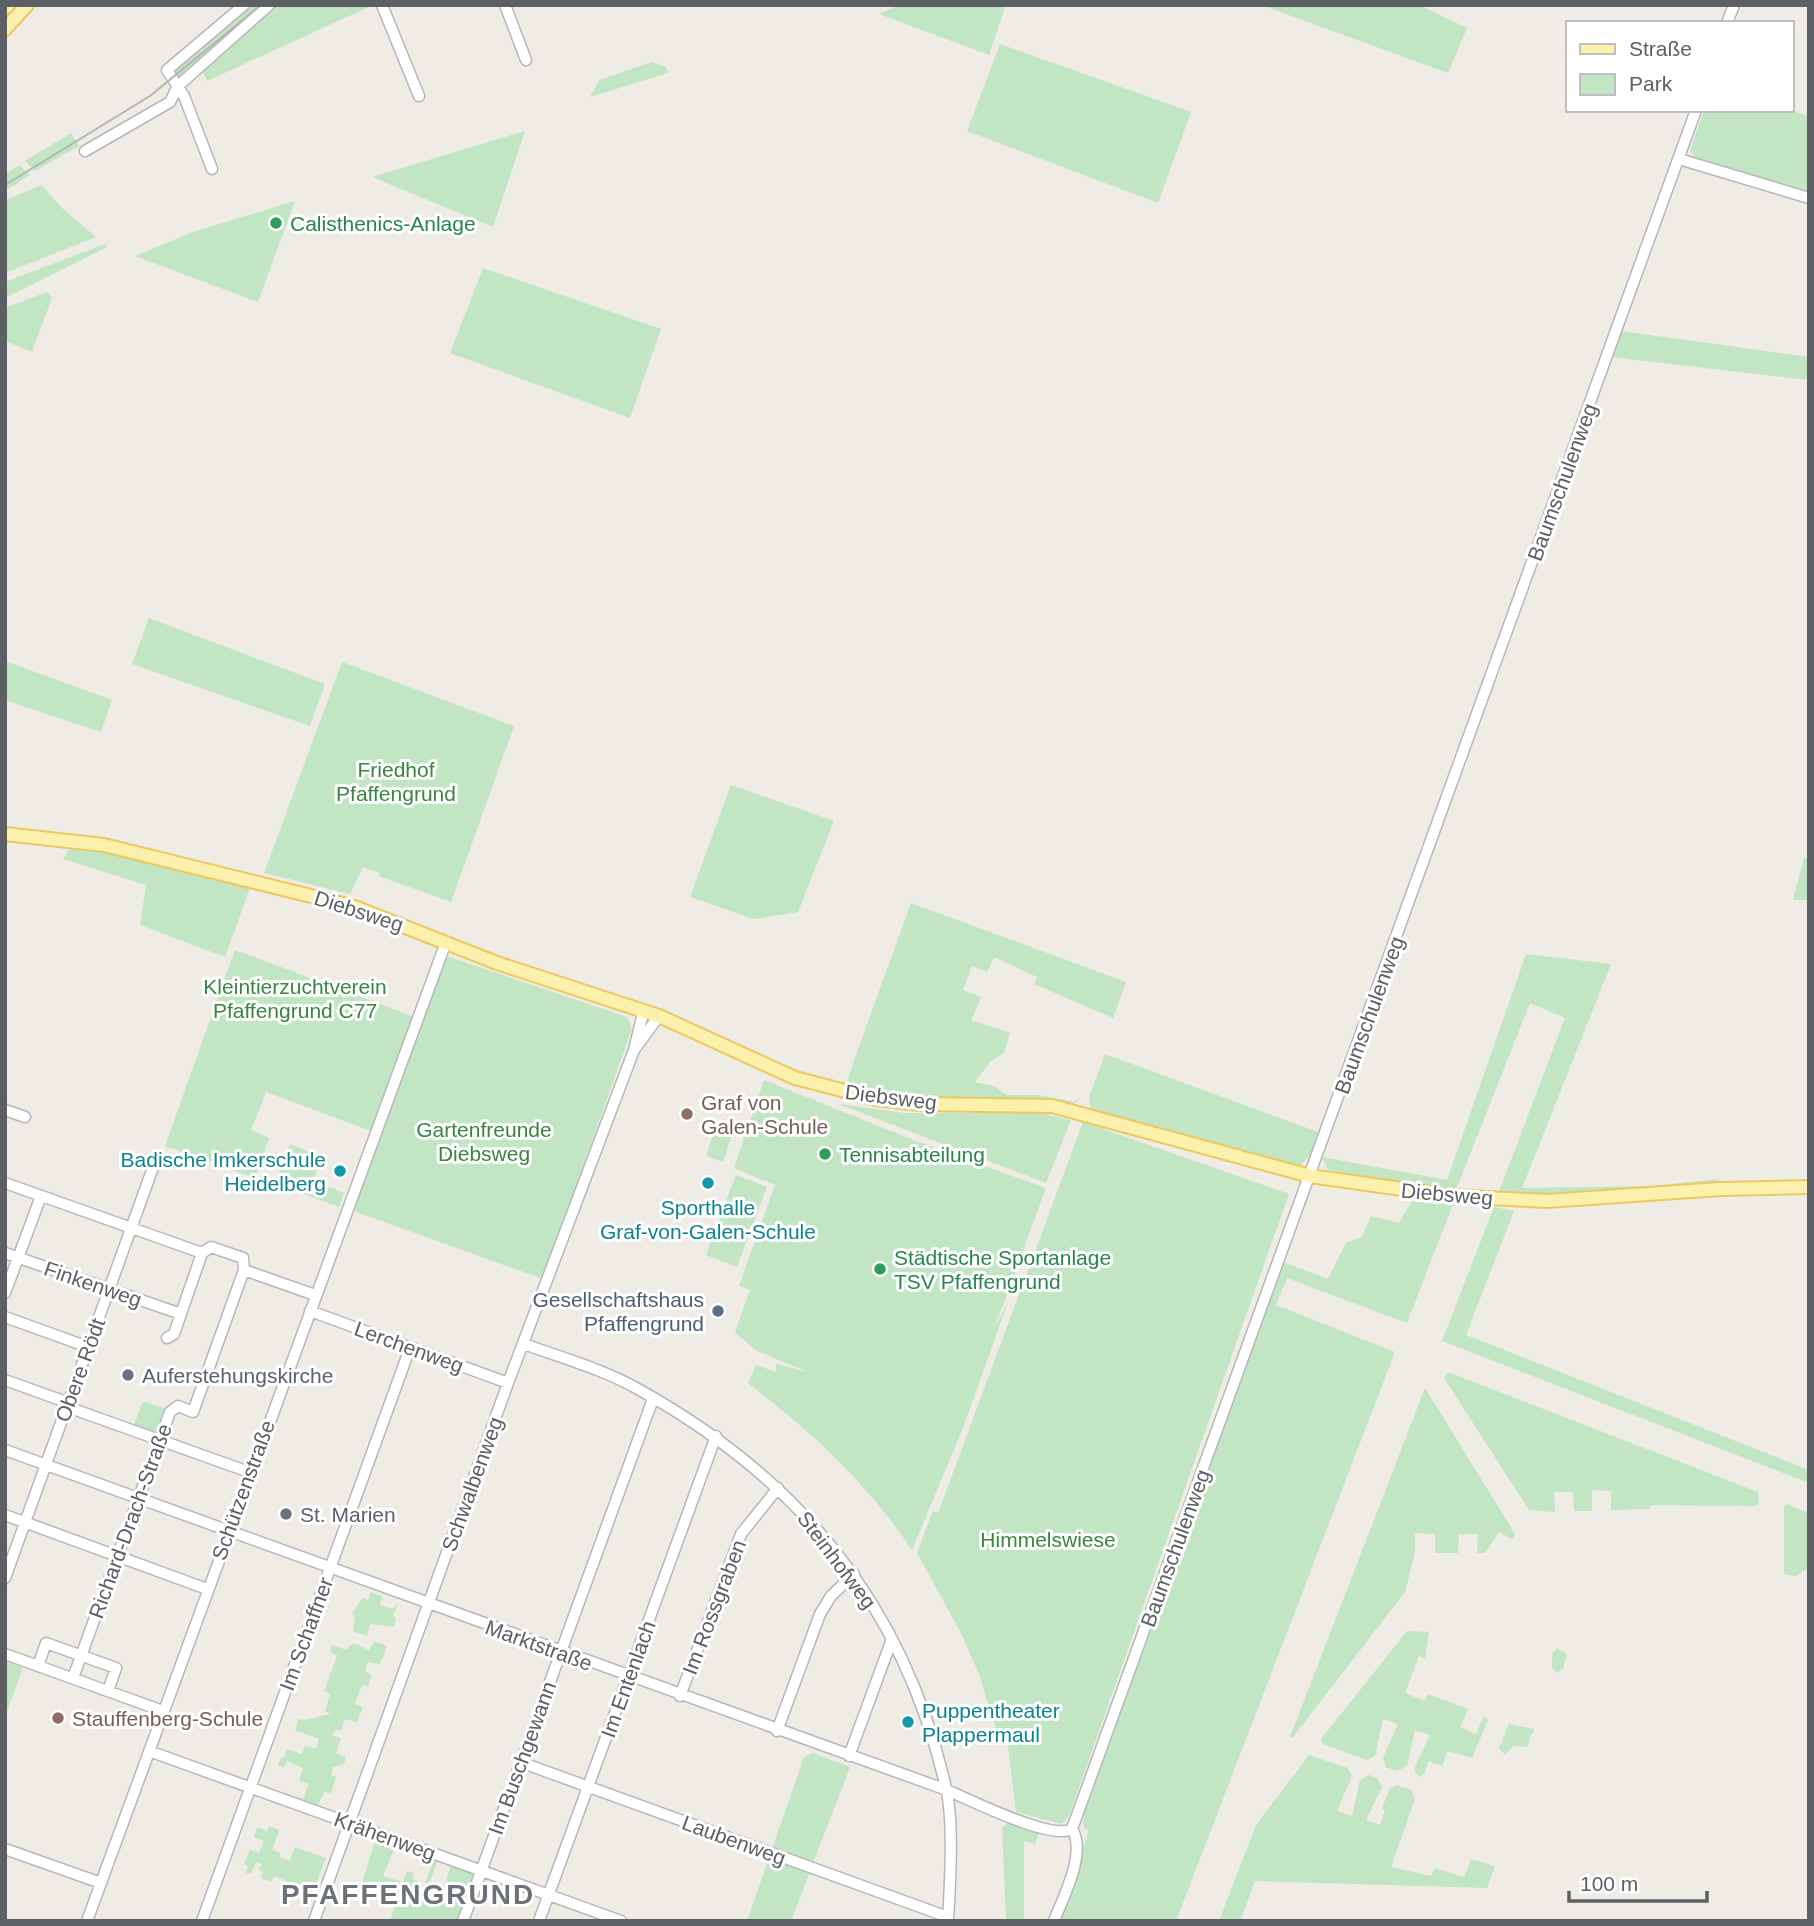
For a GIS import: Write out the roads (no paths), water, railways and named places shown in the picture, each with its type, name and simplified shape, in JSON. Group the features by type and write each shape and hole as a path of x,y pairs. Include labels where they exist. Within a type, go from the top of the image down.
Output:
{"main road":[{"path":"5,29 27,5"},
{"name":"Diebsweg","path":"5,834 104,845 352,906 643,1016 659,1016 776,1070 841,1092 920,1104 1052,1106 1310,1175 1451,1196 1546,1201 1720,1189 1809,1187"}],"street":[{"path":"212,169 178,86 167,70 244,5"},
{"path":"85,151 170,102 178,86 269,5"},
{"path":"382,5 419,96"},
{"path":"505,5 526,60"},
{"name":"Baumschulenweg","path":"1054,1921 1076,1858 1076,1836 1072,1829 1695,112"},
{"path":"1679,159 1809,198"},
{"name":"Schützenstraße","path":"87,1921 249,1472 446,942"},
{"name":"Schwalbenweg","path":"314,1921 508,1383 634,1050 643,1016"},
{"name":"Schwalbenweg","path":"634,1050 659,1016"},
{"path":"5,1110 25,1117"},
{"name":"Obere Rödt","path":"5,1578 155,1162"},
{"path":"5,1183 202,1253"},
{"path":"5,1293 41,1196"},
{"path":"167,1338 174,1334 202,1253 211,1247 243,1258 244,1270 315,1295"},
{"name":"Finkenweg","path":"5,1252 181,1314"},
{"name":"Richard-Drach-Straße","path":"73,1678 172,1408 178,1406 193,1412 244,1270"},
{"name":"Lerchenweg","path":"310,1311 508,1383"},
{"path":"5,1317 88,1347"},
{"name":"Steinhofweg","path":"524,1344 609,1375 716,1436 778,1488 813,1522 854,1574 892,1639 915,1690 947,1790 948,1919"},
{"name":"Im Schaffner","path":"202,1921 410,1348"},
{"path":"5,1380 68,1403 73,1409 249,1472"},
{"name":"Im Buschgewann","path":"463,1921 653,1399"},
{"name":"Im Entenlach","path":"540,1921 716,1436"},
{"name":"Marktstraße","path":"5,1450 1055,1831 1064,1833 1072,1829"},
{"name":"Im Rossgraben","path":"680,1696 741,1534 778,1488"},
{"path":"5,1515 207,1589"},
{"path":"778,1731 820,1614 831,1596 854,1574"},
{"path":"849,1756 892,1639"},
{"path":"38,1666 47,1643 81,1655 116,1668 108,1691"},
{"path":"5,1654 163,1711"},
{"name":"Krähenweg","path":"149,1751 621,1921"},
{"name":"Laubenweg","path":"520,1762 948,1919"},
{"path":"5,1849 101,1883"}],"tram line":[{"path":"5,185 150,96 261,5"}],"place":[{"name":"Calisthenics-Anlage","path":"276,223"},
{"name":"Graf von Galen-Schule","path":"687,1114"},
{"name":"Tennisabteilung","path":"825,1154"},
{"name":"Badische Imkerschule Heidelberg","path":"340,1171"},
{"name":"Sporthalle Graf-von-Galen-Schule","path":"708,1183"},
{"name":"Städtische Sportanlage TSV Pfaffengrund","path":"880,1269"},
{"name":"Gesellschaftshaus Pfaffengrund","path":"718,1311"},
{"name":"Auferstehungskirche","path":"128,1375"},
{"name":"St. Marien","path":"286,1514"},
{"name":"Stauffenberg-Schule","path":"58,1718"},
{"name":"Puppentheater Plappermaul","path":"908,1722"}],"district":[{"name":"PFAFFENGRUND","path":"408,1894"}],"park label":[{"name":"Friedhof Pfaffengrund","path":"396,781"},
{"name":"Kleintierzuchtverein Pfaffengrund C77","path":"295,998"},
{"name":"Gartenfreunde Diebsweg","path":"484,1141"},
{"name":"Himmelswiese","path":"1048,1539"}]}
